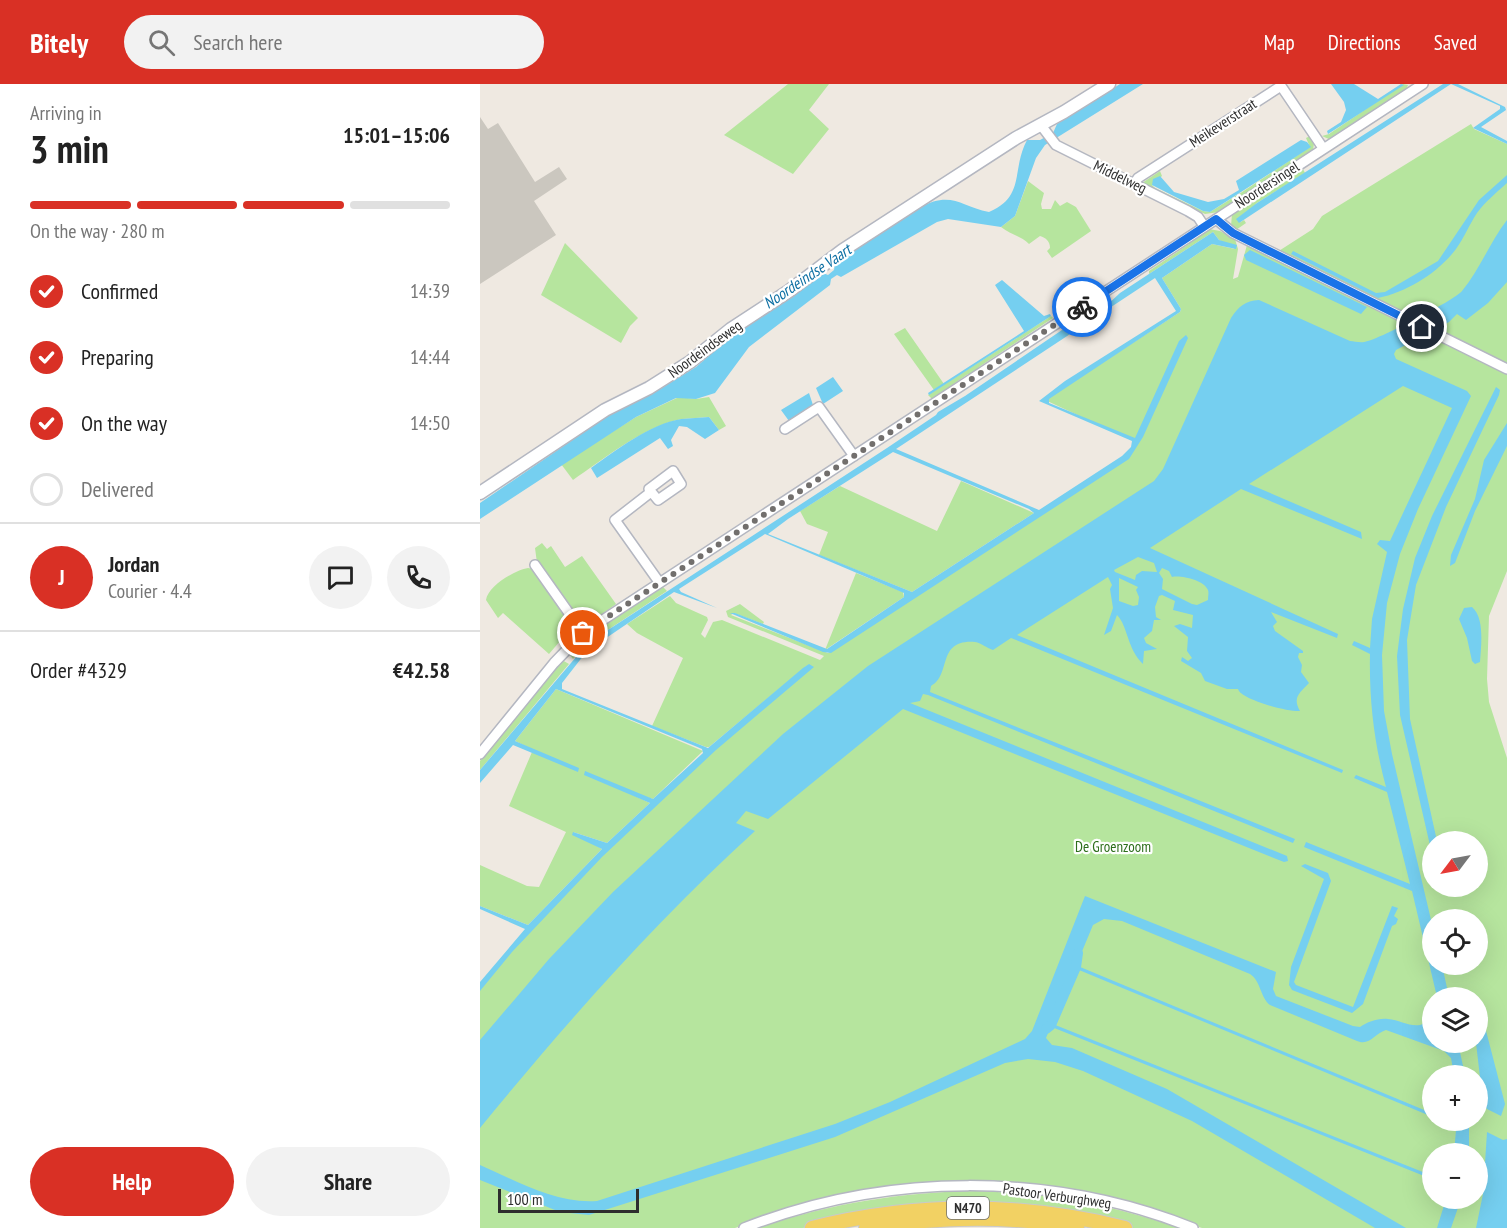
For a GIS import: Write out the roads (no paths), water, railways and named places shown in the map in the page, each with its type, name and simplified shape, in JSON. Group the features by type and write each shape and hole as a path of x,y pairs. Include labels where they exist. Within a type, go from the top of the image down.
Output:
{"main road":[{"name":"N470","path":"812,1228 900,1211 986,1208 1073,1217 1125,1228"},
{"name":"N470","path":"866,1228 939,1219 984,1218 1031,1221 1077,1228"}],"street":[{"name":"Noordeindseweg","path":"480,492 604,410 650,388 680,369 730,329 789,291 843,250 1016,138 1109,84"},
{"name":"Noordersingel","path":"480,754 554,663 583,633 1423,84"},
{"name":"Meikeverstraat","path":"1134,184 1138,178 1281,86 1323,148"},
{"name":"Middelweg","path":"1040,124 1049,138 1194,214 1204,226"},
{"path":"1216,219 1233,233 1507,369"},
{"path":"785,429 819,407 854,456"},
{"path":"651,492 615,520 659,582"},
{"path":"535,565 583,633"},
{"name":"Pastoor Verburghweg","path":"744,1228 793,1211 873,1193 936,1186 1003,1187 1056,1193 1121,1206 1193,1228"}],"water":[{"path":"1120,84 1143,84 1045,145 1036,158 1015,216 1001,227 948,219 937,222 841,277 837,275 831,279 830,285 749,347 715,393 696,399 676,398 636,417 480,519 480,503 612,413 657,391 696,367 732,336 823,273 828,275 834,270 835,263 919,208 939,200 955,201 989,212 1001,206 1013,190 1022,151 1027,140 1040,140 1053,133 1057,124"},
{"path":"1331,84 1354,84 1378,99 1401,84 1404,85 1328,134 1327,131 1341,122 1346,110 1344,102"},
{"path":"1443,84 1451,84 1239,223 1236,219 1257,203"},
{"path":"1451,84 1458,84 1505,107 1506,110 1481,127 1507,141 1507,144 1473,128 1500,109 1500,106"},
{"path":"1301,140 1307,142 1311,147 1210,212 1203,211 1152,185 1153,179 1160,176 1174,192 1208,202 1224,199 1239,190 1236,181"},
{"path":"1507,175 1507,183 1480,209 1449,258 1421,280 1400,291 1378,298 1291,254 1293,251 1376,293 1385,292 1438,261 1479,200"},
{"path":"1507,220 1507,282 1488,303 1466,320 1457,314 1449,322 1396,350 1394,354 1396,359 1467,391 1471,396 1418,509 1400,554 1387,603 1382,655 1384,711 1422,882 1422,897 1426,897 1428,909 1422,909 1422,933 1412,891 1304,847 1306,842 1410,884 1387,792 1354,778 1356,775 1386,787 1373,721 1370,654 1352,645 1354,641 1370,648 1372,619 1387,552 1377,544 1380,540 1390,541 1452,408 1403,386 1249,484 1361,532 1362,539 1241,489 1150,548 1338,634 1337,638 1271,612 1277,622 1273,626 1275,631 1303,651 1298,657 1302,665 1301,672 1309,683 1297,699 1300,711 1265,704 1247,697 1238,689 1227,689 1205,681 1201,673 1181,661 1182,657 1188,661 1192,658 1187,651 1188,637 1174,626 1180,624 1192,628 1193,615 1173,610 1175,601 1162,595 1159,596 1155,607 1156,617 1161,620 1154,620 1152,631 1144,638 1146,643 1157,649 1144,651 1143,664 1134,652 1117,615 1111,631 1104,635 1113,608 1110,589 1112,585 1108,577 1017,635 1343,770 1342,773 1011,638 993,650 975,642 955,646 949,652 937,681 931,686 930,692 1295,839 1293,843 928,695 923,694 920,701 910,703 1287,856 1288,861 1284,862 903,709 768,819 746,811 736,823 755,831 682,901 612,974 480,1128 480,1040 549,959 613,892 783,734 868,666 1154,481 1163,469 1231,318 1240,307 1259,300 1350,341 1362,342 1398,328 1456,296 1474,274","holes":["1138,557 1154,563 1157,572 1142,571 1136,575 1135,580 1114,570","1162,568 1169,571 1172,577 1202,583 1208,590 1208,600 1197,605 1192,604 1162,589 1163,579 1159,573","1119,578 1138,587 1136,590 1139,597 1138,605 1133,606 1119,601"]},
{"path":"1213,232 1219,240 1237,245 1236,249 1212,244 1162,278 1181,309 1180,312 1049,399 1049,403 1135,438 1179,341 1186,335 1188,338 1143,437 1129,459 831,653 823,652 730,613 827,649 904,597 904,593 765,534 679,589 717,608 674,592 587,651 562,683 562,689 708,748 803,668 809,664 814,667 716,750 602,857 512,952 480,991 480,982 525,929 480,909 480,906 528,925 602,849 572,835 573,832 607,843 650,803 584,775 585,771 653,799 703,753 702,749 556,689 515,741 579,768 578,772 513,745 480,783 480,770 588,643 887,448 1062,330 1106,306 1120,293","holes":["1155,278 1176,311 1065,381 1039,401 1132,441 1131,447 1122,456 1039,510 896,449","893,452 1029,509 1034,513 912,592 768,534"]},
{"path":"1250,250 1367,307 1361,314 1246,260 1244,255"},
{"path":"1002,280 1044,316 1050,314 1051,316 929,395 928,393 1024,331 995,285"},
{"path":"833,377 843,391 823,404 816,388"},
{"path":"1496,387 1500,390 1499,395 1446,507 1416,585 1407,640 1410,719 1435,831 1427,831 1400,715 1397,656 1403,609 1415,558 1432,516"},
{"path":"809,393 813,405 789,421 781,410"},
{"path":"709,417 719,430 705,439 687,427 679,426 671,440 673,446 668,449 660,438 597,478 591,468 611,453 657,426 681,419"},
{"path":"1507,423 1507,446 1475,511 1455,563 1450,566 1451,555 1475,499 1484,460"},
{"path":"1472,607 1481,625 1480,662 1475,664 1472,661 1467,638 1459,619 1464,608"},
{"path":"1305,864 1328,873 1331,881 1294,982 1296,985 1353,1007 1392,906 1398,908 1394,916 1398,919 1392,926 1363,1004 1352,1013 1292,990 1289,985 1291,967 1324,879 1301,866"},
{"path":"1085,896 1276,972 1273,989 1276,996 1353,1026 1360,1027 1384,1019 1412,1025 1422,1024 1422,1043 1386,1030 1369,1041 1357,1041 1270,1005 1250,974 1122,921 1104,919 1093,925 1046,1038 1052,1045 1072,1048 1167,1089 1406,1228 1375,1228 1192,1121 1083,1071 1055,1062 1028,1059 1005,1063 835,1137 589,1215 560,1212 480,1180 480,1165 552,1195 582,1201 597,1201 835,1124 890,1102 1025,1039 1032,1031"},
{"path":"1432,975 1444,975 1447,987 1435,987"},
{"path":"1488,1039 1505,1104 1501,1116 1488,1110 1488,1065 1479,1065 1477,1053 1488,1053"},
{"path":"1446,1053 1460,1053 1463,1065 1452,1065 1451,1058"},
{"path":"1456,1131 1469,1131 1469,1143 1455,1143"},
{"path":"1487,1132 1503,1140 1507,1139 1507,1228 1476,1228 1480,1209 1488,1209"},
{"path":"1443,1209 1458,1209 1451,1228 1437,1228"}],"waterway":[{"path":"1046,1029 1051,1025 1076,967 1078,953"},
{"path":"1076,967 1422,1111"},
{"path":"1051,1025 1422,1173"}],"water label":[{"name":"Noordeindse Vaart","path":"807,276"}],"park label":[{"name":"De Groenzoom","path":"1113,847"}]}
